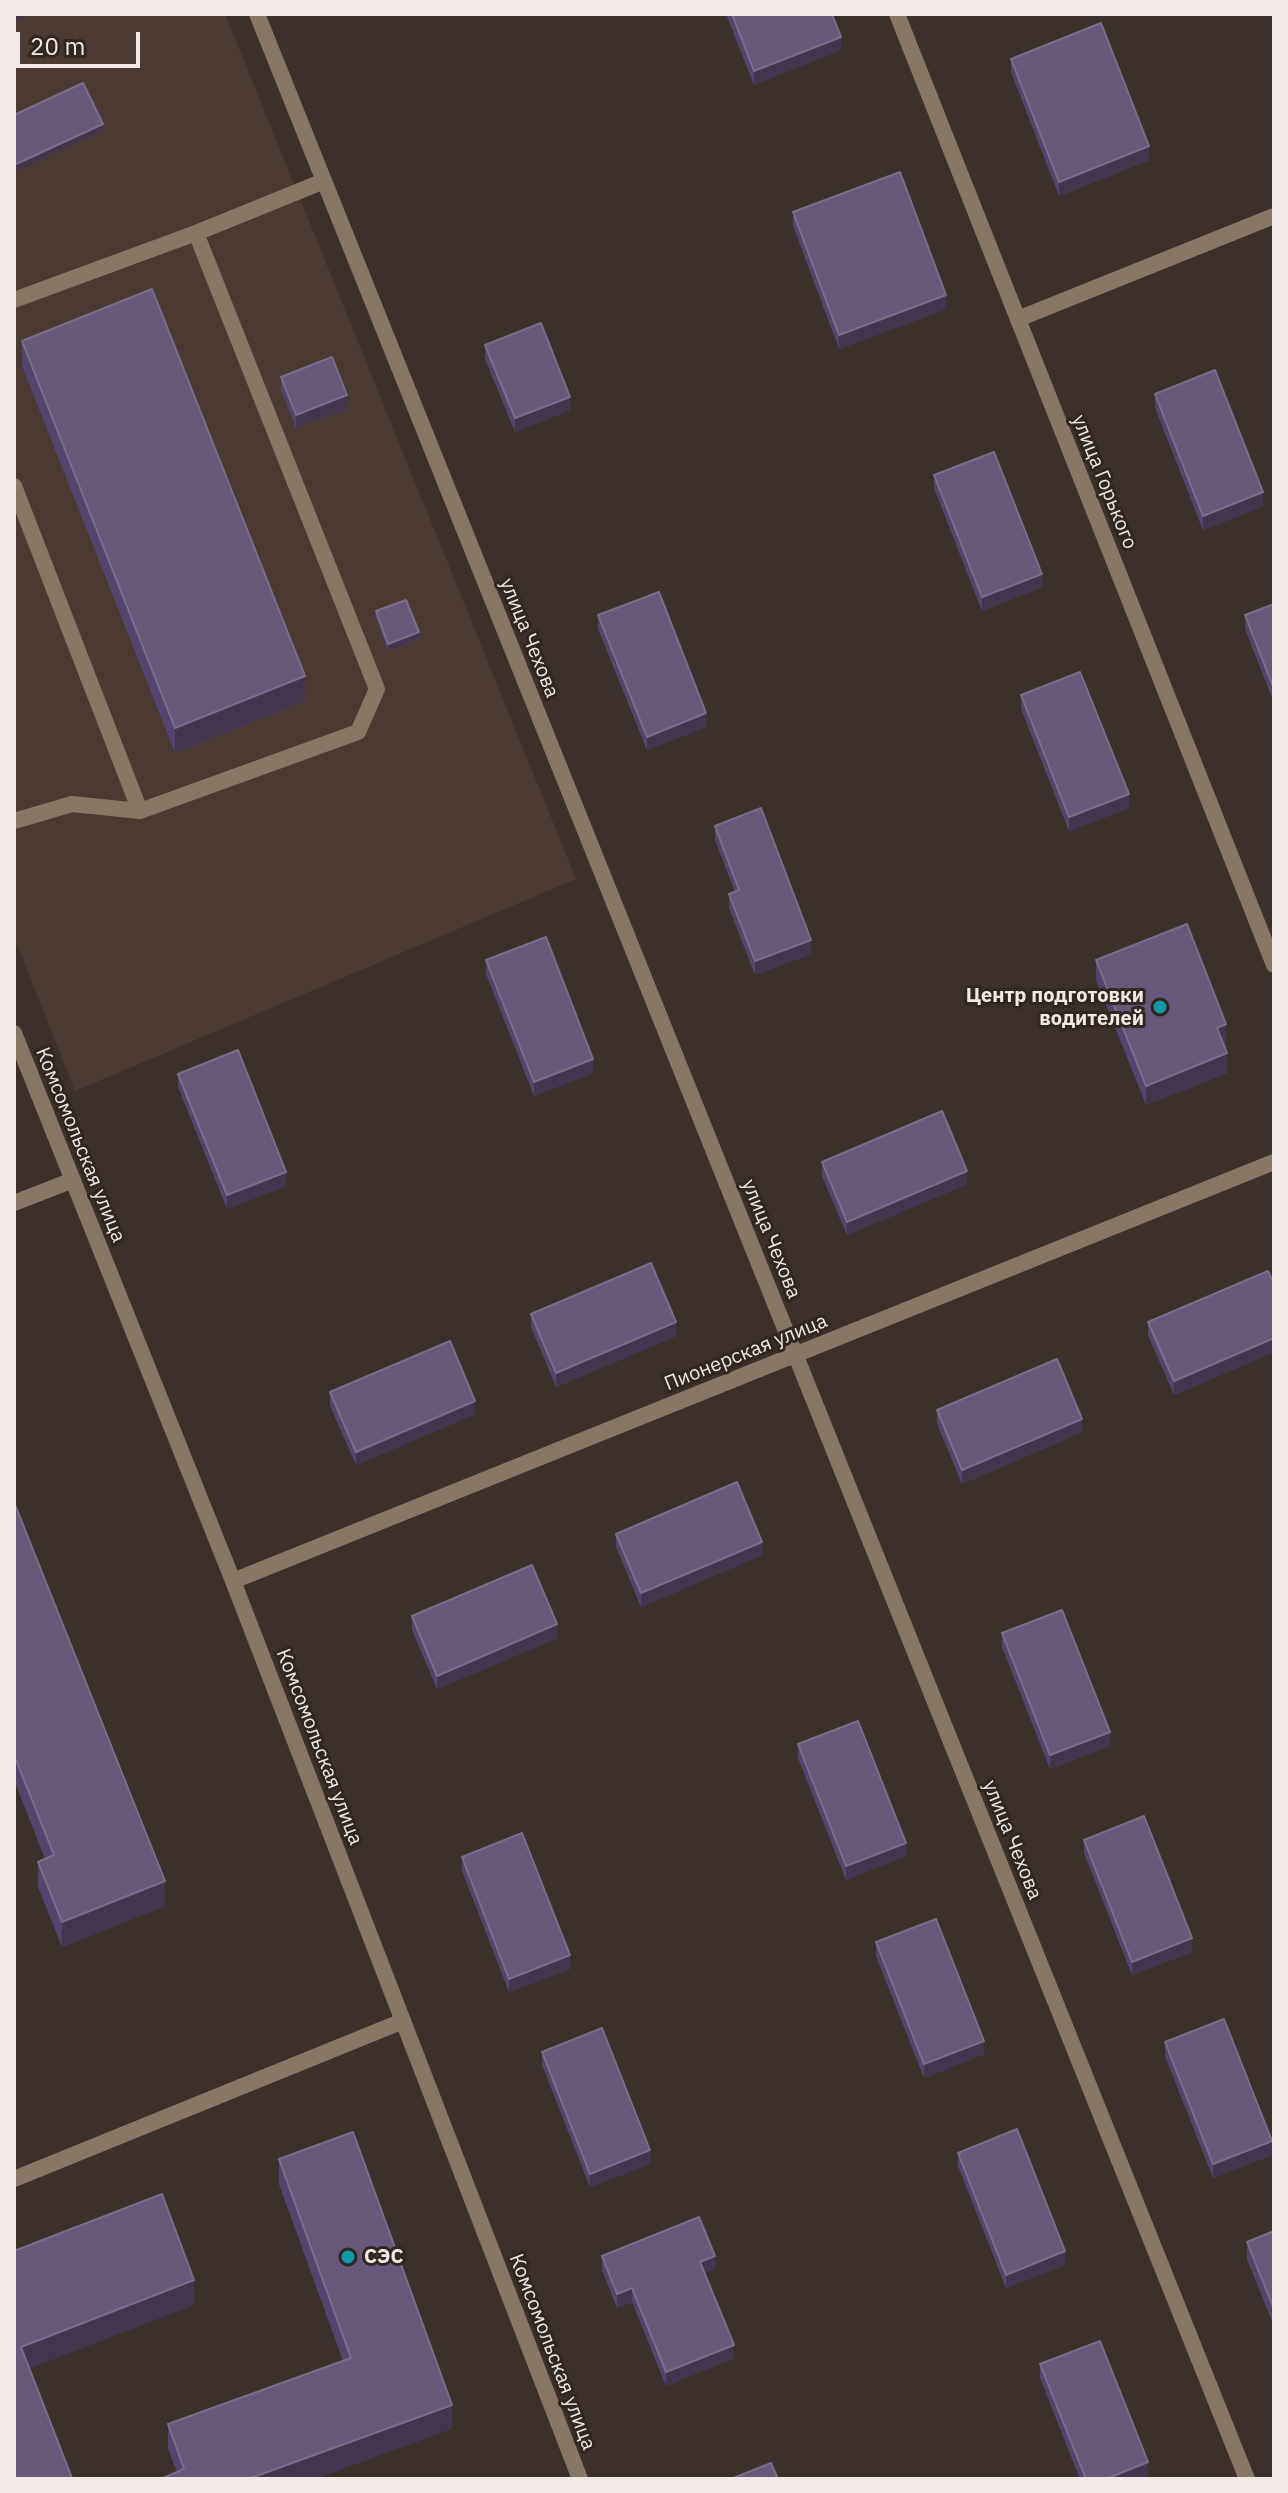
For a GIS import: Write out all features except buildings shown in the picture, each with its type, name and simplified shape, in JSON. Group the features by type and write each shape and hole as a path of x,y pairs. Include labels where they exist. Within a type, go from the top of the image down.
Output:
{"street":[{"name":"улица Чехова","path":"257,14 1247,2479"},
{"name":"улица Горького","path":"897,14 1274,965"},
{"path":"14,300 196,233 324,181"},
{"path":"1018,319 1274,216"},
{"path":"14,821 72,804 140,811 358,732 377,689 196,233"},
{"path":"14,486 140,811"},
{"name":"Комсомольская улица","path":"14,1033 233,1581 580,2479"},
{"name":"Пионерская улица","path":"233,1581 1274,1162"},
{"path":"14,1203 73,1180"},
{"path":"14,2179 403,2021"}],"shaded area":[{"path":"14,14 225,14 576,879 75,1091 14,937"}],"place":[{"name":"Центр подготовки водителей","path":"1160,1007"},
{"name":"СЭС","path":"348,2257"}]}
